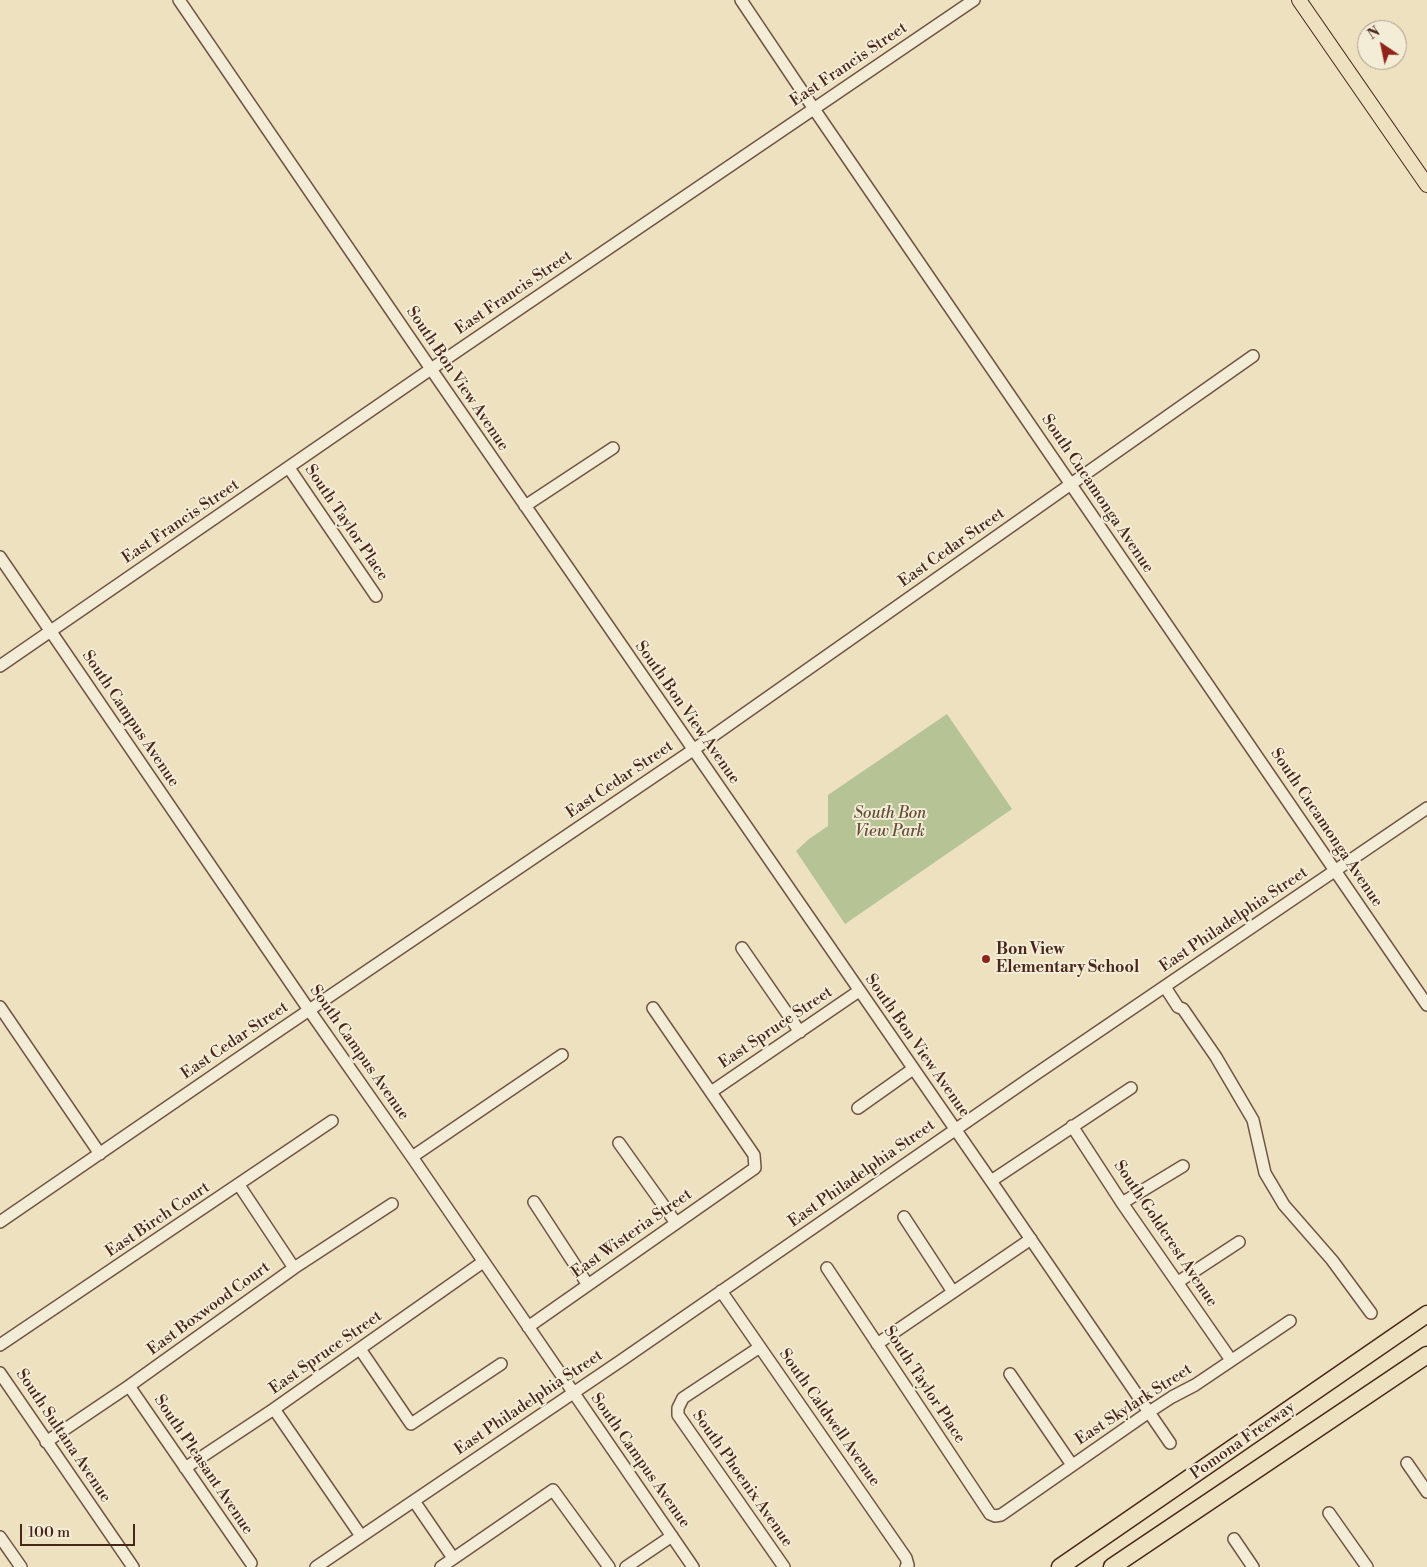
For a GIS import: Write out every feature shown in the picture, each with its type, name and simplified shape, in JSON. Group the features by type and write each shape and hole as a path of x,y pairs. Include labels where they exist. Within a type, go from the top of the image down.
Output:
{"highway":[{"name":"Pomona Freeway","path":"1060,1567 1427,1314"},
{"name":"Pomona Freeway","path":"1112,1567 1427,1355"}],"main road":[{"path":"1300,0 1427,185"}],"street":[{"name":"South Bon View Avenue","path":"179,0 431,370 1170,1443"},
{"name":"South Cucamonga Avenue","path":"741,0 1427,1005"},
{"name":"East Francis Street","path":"0,666 974,0"},
{"name":"East Cedar Street","path":"0,1222 693,750 1253,356"},
{"path":"525,506 613,448"},
{"name":"South Taylor Place","path":"289,468 376,596"},
{"name":"South Campus Avenue","path":"0,557 309,1010 693,1567"},
{"name":"East Philadelphia Street","path":"316,1567 1427,808"},
{"path":"742,948 800,1032"},
{"path":"1167,985 1183,1004 1183,1009 1216,1057 1253,1120 1265,1174 1284,1204 1332,1260 1371,1313"},
{"name":"East Spruce Street","path":"711,1092 859,990"},
{"path":"0,1007 100,1154"},
{"path":"653,1008 711,1092"},
{"path":"412,1157 562,1055"},
{"path":"858,1108 913,1069"},
{"path":"991,1181 1131,1088"},
{"name":"East Wisteria Street","path":"528,1327 754,1168 754,1155 711,1092"},
{"name":"East Birch Court","path":"0,1345 332,1121"},
{"name":"South Goldcrest Avenue","path":"1072,1126 1122,1203 1231,1360"},
{"path":"619,1143 676,1223"},
{"path":"1122,1203 1183,1166"},
{"path":"239,1185 294,1268"},
{"path":"534,1202 588,1285"},
{"name":"East Boxwood Court","path":"46,1442 129,1386 294,1268 392,1204"},
{"path":"904,1217 953,1292"},
{"path":"877,1344 1030,1238"},
{"path":"1178,1282 1239,1242"},
{"name":"East Spruce Street","path":"185,1468 274,1409 483,1262"},
{"name":"South Taylor Place","path":"827,1268 990,1514 995,1516"},
{"name":"South Caldwell Avenue","path":"721,1292 906,1558 907,1566"},
{"name":"East Skylark Street","path":"995,1516 1001,1515 1149,1412 1194,1385 1290,1321"},
{"name":"South Phoenix Avenue","path":"760,1347 683,1398 678,1408 678,1415 784,1567"},
{"path":"360,1349 411,1424 501,1364"},
{"name":"South Sultana Avenue","path":"0,1373 132,1567"},
{"path":"1010,1374 1072,1465"},
{"name":"South Pleasant Avenue","path":"129,1386 251,1563"},
{"path":"274,1409 361,1536"},
{"path":"1407,1463 1427,1492"},
{"path":"441,1567 553,1490 609,1567"},
{"path":"414,1501 453,1558"},
{"path":"1330,1513 1367,1567"},
{"path":"626,1567 672,1536"},
{"path":"0,1537 21,1567"},
{"path":"1234,1539 1253,1567"}],"green space":[{"name":"South Bon View Park","path":"947,714 1012,809 845,924 796,851 828,826 828,795"}],"place":[{"name":"Bon View Elementary School","path":"986,959"}]}
